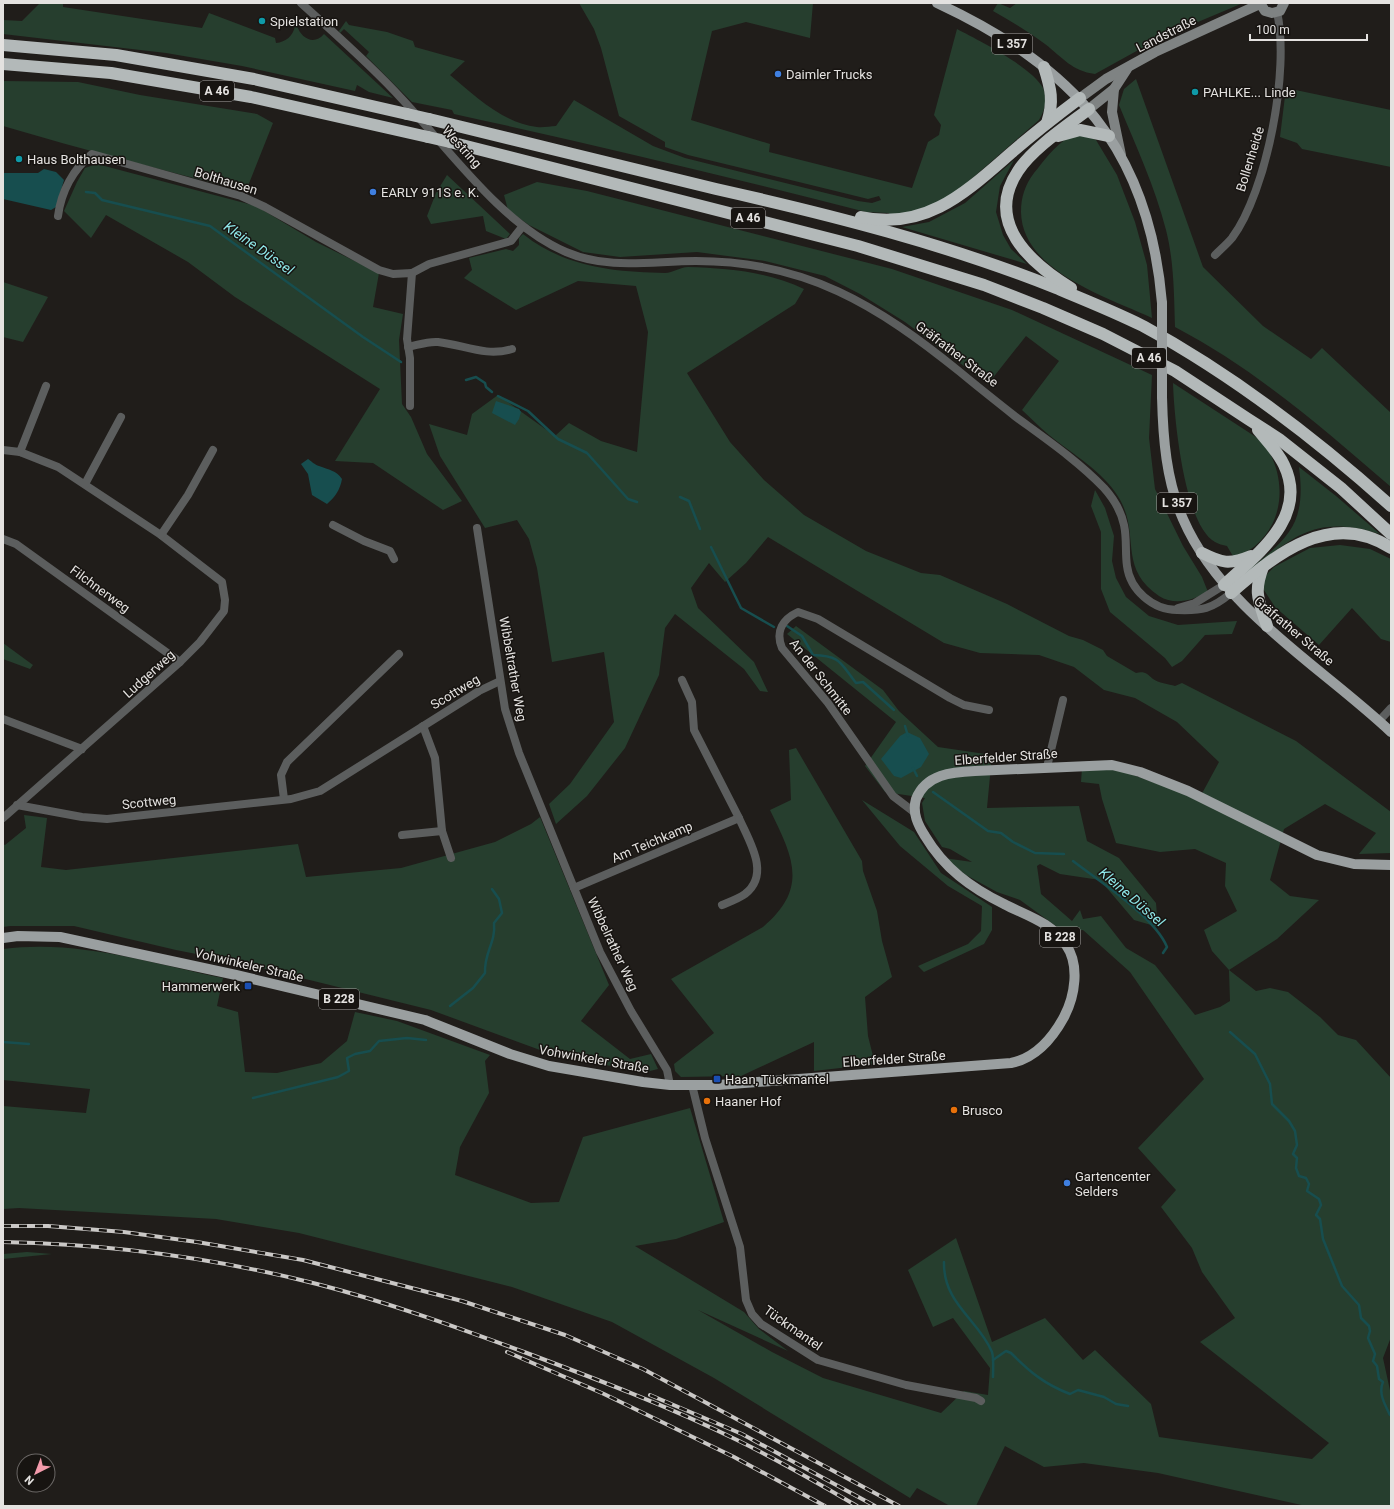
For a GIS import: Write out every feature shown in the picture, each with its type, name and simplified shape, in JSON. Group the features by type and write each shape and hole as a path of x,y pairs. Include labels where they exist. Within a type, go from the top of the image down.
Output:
{"highway":[{"name":"A 46","path":"3,45 116,54 254,79 429,119 790,206 922,240 1009,269 1101,306 1142,326 1239,385 1337,459 1391,506"},
{"name":"A 46","path":"3,64 119,74 251,97 450,142 858,246 984,285 1103,334 1175,371 1279,439 1340,488 1391,534"},
{"path":"1044,67 1051,88 1052,104 1047,123"},
{"path":"790,206 891,221 910,219 923,215 948,203 969,189 1047,123 1080,98"},
{"path":"1089,109 1030,156 1017,171 1008,193 1007,208 1010,224 1016,239 1034,262 1060,281 1101,306"},
{"path":"1053,137 1080,130 1109,136"},
{"path":"1228,589 1255,554 1273,538 1286,516 1290,502 1290,485 1284,466 1275,450 1248,419"},
{"path":"1228,589 1297,544 1331,533 1349,532 1370,536 1391,548"},
{"path":"1202,553 1216,560 1231,563 1255,554"},
{"path":"1263,567 1257,582 1257,592 1267,626"}],"main road":[{"name":"L 357","path":"937,3 961,14 1010,43 1044,67 1080,98 1109,136 1121,155 1135,183 1153,238 1159,268 1162,303 1162,397 1165,449 1170,479 1183,518 1202,553 1228,589"},
{"path":"1260,4 1267,12 1277,12 1284,3"},
{"name":"Landstraße","path":"1080,98 1106,80 1169,45 1260,4"},
{"name":"Landstraße","path":"1089,109 1114,89 1129,68"},
{"path":"1114,89 1112,112 1121,155"},
{"name":"Gräfrather Straße","path":"1228,589 1267,626 1391,732"},
{"name":"Elberfelder Straße","path":"670,1085 692,1085 1011,1064 1031,1056 1047,1042 1066,1012 1072,996 1075,981 1074,965 1067,946 1050,927 988,896 955,874 935,854 918,826 914,812 916,800 921,791 928,782 938,776 952,772 1112,765 1140,772 1188,791 1317,855 1354,864 1391,865"},
{"name":"Vohwinkeler Straße","path":"3,938 18,936 60,937 147,955 425,1020 522,1058 549,1066 670,1085"}],"street":[{"name":"Westring","path":"301,3 380,76 484,189 522,227 534,236 568,253 600,262 629,264"},
{"name":"Bollenheide","path":"1215,255 1232,238 1246,212 1259,179 1270,142 1281,65 1281,30 1277,12"},
{"name":"Bolthausen","path":"58,216 62,200 74,173 81,162 92,154 241,196 265,207 379,270 392,274 412,273"},
{"path":"410,406 410,358 408,347 412,273 429,264 511,241 522,227"},
{"name":"Gräfrather Straße","path":"629,264 662,262 728,262 761,266 807,279 840,291 864,303 930,348 1045,438 1089,474 1106,491 1119,509 1123,521 1127,567 1132,582 1150,601 1170,610 1205,610 1218,604 1228,589"},
{"path":"408,347 424,343 437,342 484,352 512,349"},
{"path":"20,452 46,386"},
{"path":"85,484 121,417"},
{"name":"Ludgerweg","path":"3,450 20,452 58,467 161,535 222,582 225,600 224,611 215,624 180,662 3,818"},
{"path":"161,535 181,506 213,450"},
{"path":"333,525 364,541 390,551 394,559"},
{"name":"Wibbeltrather Weg","path":"477,528 505,708 519,753 542,809"},
{"name":"Filchnerweg","path":"3,539 16,544 180,662"},
{"path":"1170,610 1195,603 1228,589"},
{"name":"An der Schmitte","path":"914,812 893,796 828,703 782,648 779,641 779,631 784,622 798,612 818,619 950,698 964,705 989,710"},
{"path":"284,800 281,775 287,762 399,654"},
{"path":"682,680 692,702 694,730 739,818 757,862 758,874 752,886 745,894 722,905"},
{"name":"Scottweg","path":"17,805 82,817 107,819 284,800 320,791 479,691 500,681"},
{"path":"1047,767 1063,700"},
{"path":"1379,721 1390,709"},
{"path":"3,719 82,749"},
{"name":"Scottweg","path":"423,726 434,758 441,804 442,831 451,858"},
{"name":"Wibbelrather Weg","path":"542,809 600,952 631,1011 667,1070 670,1085"},
{"name":"Am Teichkamp","path":"574,888 739,818"},
{"path":"402,835 442,831"},
{"name":"Tückmantel","path":"692,1085 705,1138 740,1247 746,1300 752,1314 761,1324 818,1360 906,1385 976,1398 981,1401"}],"green space":[{"path":"40,3 63,3 63,7 202,28 209,13 275,38 276,43 288,38 293,33 295,26 297,26 302,34 308,39 316,40 324,34 393,98 369,92 357,85 355,91 242,66 166,53 3,34 3,20 22,21"},
{"path":"579,3 813,3 810,38 746,22 712,31 691,120 770,144 769,152 912,188 928,142 939,135 941,125 934,115 957,29 1004,55 1028,71 1043,88 1045,92 1045,104 1039,120 961,188 931,207 890,217 889,213 866,212 660,161 454,114 452,110 412,102 366,56 369,52 344,29 340,33 339,31 346,21 349,25 387,32 413,41 415,47 465,61 450,75 490,107 513,120 525,124 539,127 556,126 574,100 653,146 685,158 858,201 872,203 881,200 879,196 868,199 688,155 665,147 665,142 619,116 601,48 594,29"},
{"path":"998,3 1010,8 1017,3 1243,3 1160,38 1095,74 1074,67 1033,35 993,11"},
{"path":"1136,79 1203,267 1263,326 1311,359 1322,348 1391,413 1391,487 1340,443 1261,381 1233,361 1175,327 1172,266 1169,242 1162,214 1151,182 1119,105 1124,89"},
{"path":"3,81 78,82 140,95 257,114 273,123 246,191 124,160 3,126"},
{"path":"1286,88 1391,110 1391,167 1302,149 1297,143 1280,137"},
{"path":"1086,136 1096,140 1117,175 1135,222 1147,265 1152,318 1091,291 1070,279 1051,266 1036,250 1025,233 1021,207 1024,191 1034,173 1063,141 1070,137"},
{"path":"1014,160 1000,186 996,212 1003,235 1011,249 1027,264 902,227 929,222 965,203"},
{"path":"97,164 256,206 316,242 379,273 373,307 403,314 399,340 402,404 411,417 427,454 462,501 443,510 373,463 335,461 380,389 235,297 188,262 106,215 91,238 64,211 85,168"},
{"path":"447,175 510,234 506,239 486,231 483,216 431,224 427,216 436,193"},
{"path":"537,182 587,191 892,269 1012,310 1152,375 1149,438 1155,489 1183,546 1202,577 1208,592 1184,601 1171,601 1159,596 1146,585 1138,574 1134,562 1129,525 1119,498 1112,488 1096,471 1049,435 1022,410 1059,361 1026,336 988,384 905,322 860,294 825,276 765,261 697,252 620,257 583,252 529,225 508,210 504,195"},
{"path":"523,234 555,254 590,266 627,271 665,273 688,267 718,268 762,275 791,283 804,289 795,304 687,373 730,442 764,480 804,515 866,551 921,573 940,575 1007,604 1069,636 1083,640 1103,650 1107,656 1136,673 1139,672 1147,674 1158,682 1175,686 1182,683 1296,741 1391,812 1391,853 1359,854 1376,833 1325,804 1284,829 1270,880 1290,896 1319,900 1277,939 1229,970 1212,951 1204,930 1237,911 1225,886 1226,863 1195,849 1160,852 1116,843 1102,799 1099,784 1081,782 1082,768 1114,768 1199,799 1219,762 1177,722 1135,698 1104,690 1074,667 1039,655 980,653 944,643 768,537 746,563 725,582 709,563 691,588 698,608 754,662 768,692 760,691 744,669 675,614 665,628 659,675 625,748 587,796 556,824 549,804 570,784 614,722 604,652 552,662 537,568 529,539 517,520 485,528 440,456 429,424 467,435 472,414 498,395 555,436 569,423 601,441 637,452 648,332 636,286 578,281 516,310 464,278 472,270 469,258 506,249 513,251 519,245 519,238"},
{"path":"3,282 48,297 23,342 3,337"},
{"path":"1173,383 1262,441 1270,453 1276,467 1280,495 1278,509 1273,523 1255,546 1234,558 1227,546 1215,542 1204,532 1188,493 1179,444"},
{"path":"1299,467 1336,496 1380,534 1357,528 1338,526 1306,532 1277,550 1244,576 1243,574 1282,541 1290,530 1296,518 1300,504 1301,487"},
{"path":"1095,490 1105,508 1114,536 1112,561 1116,578 1126,597 1149,616 1178,625 1237,621 1232,634 1205,635 1182,661 1172,667 1165,658 1110,612 1101,589 1101,532 1091,506"},
{"path":"1340,545 1370,549 1391,559 1391,642 1381,639 1352,608 1319,645 1275,607 1262,587 1265,576 1274,567 1310,548"},
{"path":"796,626 883,690 899,711 938,747 992,755 987,808 1079,806 1087,841 1119,858 1138,881 1156,903 1158,927 1134,920 1100,880 1060,874 1040,864 1037,866 1041,894 1072,921 1080,910 1083,919 1101,916 1126,948 1155,965 1195,1015 1220,1007 1230,1001 1229,970 1256,991 1270,988 1288,992 1320,1017 1338,1035 1356,1040 1391,1078 1391,1337 1383,1358 1391,1395 1391,1506 1306,1506 1158,1473 1084,1463 1044,1467 1005,1446 976,1506 950,1506 917,1488 910,1498 714,1378 612,1322 512,1287 299,1233 216,1219 19,1208 3,1209 3,1106 86,1113 90,1089 3,1080 3,949 58,947 114,954 223,978 217,1006 238,1012 245,1072 277,1073 321,1063 347,1041 355,1012 397,1021 490,1055 485,1061 489,1093 460,1147 455,1175 531,1203 559,1202 583,1137 690,1108 724,1222 676,1239 635,1246 744,1312 759,1329 788,1351 698,1310 772,1352 823,1378 941,1413 964,1391 988,1395 990,1368 953,1318 933,1327 908,1270 956,1238 992,1342 1045,1318 1083,1360 1095,1350 1151,1404 1159,1437 1312,1459 1329,1443 1200,1342 1235,1318 1202,1272 1192,1248 1161,1207 1176,1190 1138,1148 1204,1079 1130,972 1083,930 1064,932 1020,900 997,892 966,875 944,858 972,862 950,849 942,847 925,821 922,803 925,798 885,792 865,766 896,722 787,634"},
{"path":"3,643 33,665 30,669 3,659"},
{"path":"796,748 862,861 863,871 877,911 882,941 892,977 865,997 868,1036 875,1064 814,1071 814,1042 741,1076 681,1077 675,1071 674,1064 714,1033 671,979 763,927 777,913 787,899 791,885 792,872 790,857 770,810 791,800 789,750"},
{"path":"862,800 914,832 941,873 992,907 992,930 984,944 924,972 918,966 968,944 981,931 982,906 948,886 900,846"},
{"path":"24,815 47,818 41,867 66,870 298,844 306,877 401,868 495,842 531,824 540,817 609,985 581,1021 630,1059 651,1054 658,1069 646,1072 559,1057 431,1010 237,962 176,950 74,926 3,927 3,844 5,845 26,828"},
{"path":"27,1252 52,1254 3,1259 3,1254"}],"water":[{"path":"44,169 56,172 64,180 56,207 51,210 3,199 3,173 38,173"},
{"path":"496,401 519,409 521,412 515,425 492,413"},
{"path":"308,459 315,464 335,472 342,479 337,493 327,504 312,495 308,474 301,464"},
{"path":"907,732 920,738 929,754 921,767 901,778 894,776 881,759 900,736"}],"waterway":[{"name":"Kleine Düssel","path":"86,192 95,193 102,200 210,226 363,337 401,362"},
{"name":"Kleine Düssel","path":"466,380 476,377 485,383 486,387 492,392"},
{"name":"Kleine Düssel","path":"498,396 528,411 558,439 587,453 628,499 637,502"},
{"name":"Kleine Düssel","path":"680,497 689,501 700,529"},
{"name":"Kleine Düssel","path":"711,547 741,608 774,627"},
{"name":"Kleine Düssel","path":"787,626 802,636 813,655 835,659 843,666 856,683 863,682 894,710"},
{"name":"Kleine Düssel","path":"905,726 908,736"},
{"name":"Kleine Düssel","path":"913,768 917,776"},
{"name":"Kleine Düssel","path":"933,792 988,831 1001,833 1013,842 1035,853 1064,854"},
{"name":"Kleine Düssel","path":"1073,861 1125,900 1151,924 1161,936 1167,947 1163,953"},
{"path":"450,1006 473,988 485,973 486,959 493,936 494,923 502,913 499,899 492,889"},
{"name":"Kleine Düssel","path":"1230,1032 1255,1054 1270,1084 1272,1104 1289,1121 1295,1131 1297,1145 1293,1154 1297,1158 1296,1168 1299,1176 1306,1178 1309,1184 1307,1191 1319,1199 1321,1205 1316,1215 1320,1219 1323,1239 1342,1286 1359,1305 1361,1318 1369,1326 1370,1331 1368,1338 1375,1354 1373,1361 1377,1366 1379,1379 1383,1382 1381,1390 1382,1395 1390,1415"},
{"path":"253,1098 338,1077 349,1071 347,1058 355,1054 370,1051 379,1041 407,1038 426,1040"},
{"path":"3,1042 29,1044"},
{"path":"944,1262 945,1277 949,1289 963,1311 979,1330 992,1352 993,1377"},
{"path":"993,1360 1006,1351 1011,1353 1038,1377 1052,1386 1070,1394 1078,1390 1104,1397 1116,1404 1128,1406"}],"railway":[{"path":"3,1226 48,1226 124,1232 197,1242 303,1260 462,1301 565,1335 643,1369 899,1506"},
{"path":"3,1242 43,1243 122,1249 201,1260 317,1284 421,1315 578,1372 658,1404 752,1448 798,1472 857,1506"},
{"path":"507,1352 604,1394 734,1457 825,1506"},
{"path":"650,1395 742,1434 875,1506"}],"place":[{"name":"Spielstation","path":"262,21"},
{"name":"Daimler Trucks","path":"778,74"},
{"name":"PAHLKE... Linde","path":"1195,92"},
{"name":"Haus Bolthausen","path":"19,159"},
{"name":"EARLY 911S e. K.","path":"373,192"},
{"name":"Hammerwerk","path":"248,986"},
{"name":"Haan, Tückmantel","path":"717,1079"},
{"name":"Haaner Hof","path":"707,1101"},
{"name":"Brusco","path":"954,1110"},
{"name":"Gartencenter Selders","path":"1067,1183"}]}
